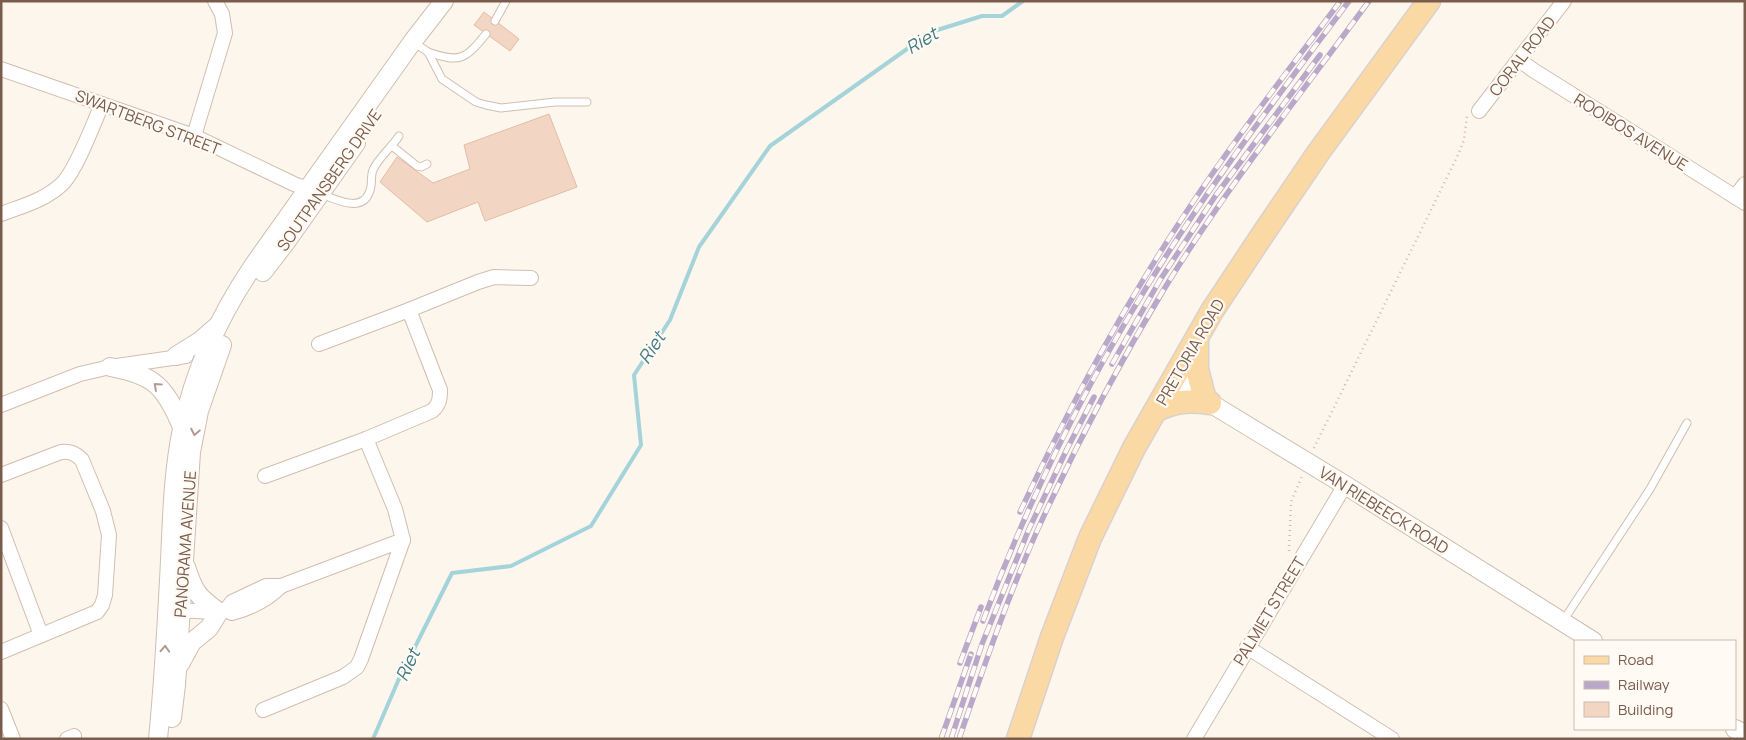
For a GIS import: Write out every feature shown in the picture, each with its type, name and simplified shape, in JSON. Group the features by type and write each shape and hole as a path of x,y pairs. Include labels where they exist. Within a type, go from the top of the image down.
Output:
{"main road":[{"name":"PRETORIA ROAD","path":"1018,739 1052,637 1090,538 1134,448 1218,304 1313,161 1429,1"},
{"path":"1156,410 1179,401 1208,401 1197,369 1197,339"}],"street":[{"path":"194,136 225,34 222,14 215,1"},
{"name":"SOUTPANSBERG DRIVE","path":"421,47 444,1"},
{"name":"SOUTPANSBERG DRIVE","path":"213,353 220,323 240,286 314,191 454,1"},
{"name":"CORAL ROAD","path":"1474,110 1519,60 1564,1"},
{"name":"ROOIBOS AVENUE","path":"1519,60 1740,200"},
{"name":"SWARTBERG STREET","path":"1,69 194,136 314,191"},
{"path":"1,214 35,202 62,183 71,172 102,104"},
{"path":"1740,200 1745,184"},
{"name":"SOUTPANSBERG DRIVE","path":"213,353 246,294 314,191"},
{"path":"319,344 494,277 531,278"},
{"path":"265,476 366,440 438,406 440,390 409,310"},
{"path":"176,356 200,341 220,323"},
{"path":"1,404 80,374 176,356 213,353"},
{"name":"PANORAMA AVENUE","path":"170,739 177,670 174,610 174,485 182,427 195,382 213,353"},
{"name":"PANORAMA AVENUE","path":"158,739 174,610 184,562 192,444 213,353"},
{"path":"110,367 128,370 145,376 156,384 170,402 182,427"},
{"name":"VAN RIEBEECK ROAD","path":"1175,378 1208,401 1591,640"},
{"path":"263,710 343,677 357,667 362,659 403,540 394,509 366,440"},
{"path":"1,474 61,452 77,454 82,460 107,523 109,535 105,595 102,606 97,612 1,652"},
{"name":"PALMIET STREET","path":"1194,739 1345,485"},
{"path":"1,528 42,635"},
{"path":"174,610 223,611 232,613 250,608 272,595 281,586 403,540"},
{"path":"184,562 200,598 223,611"},
{"path":"177,670 192,642 209,628 223,611"},
{"path":"1247,647 1392,739"},
{"path":"1,709 14,739"}],"lane":[{"path":"495,21 506,1"},
{"path":"421,47 446,58 462,58 470,53 486,34"},
{"path":"421,47 442,78 476,102 486,106 501,108 555,102 587,102"},
{"path":"314,191 344,202 356,204 362,202 370,193 374,168 399,136"},
{"path":"392,146 417,166 421,167 427,164"},
{"path":"1562,622 1650,489 1687,423"}],"path":[{"path":"1288,555 1291,502 1307,462 1458,155 1464,140 1466,118 1474,110"}],"building":[{"path":"484,12 519,39 510,51 474,25"},
{"path":"549,114 577,187 485,221 478,202 427,222 380,182 397,157 433,183 470,169 464,145"}],"waterway":[{"name":"Riet","path":"373,739 398,681 452,573 511,566 591,526 641,445 634,375 670,320 699,247 770,146 931,32 982,16 1002,16 1023,1"}],"railway":[{"path":"983,621 1026,515 1050,463 1103,361 1193,215 1349,1"},
{"path":"959,739 1005,608 1037,531 1066,468 1114,376 1189,249 1264,142 1369,1"},
{"path":"1020,512 1098,357 1165,245 1262,104 1339,3"},
{"path":"1112,364 1160,280 1216,195 1320,55"},
{"path":"951,739 982,644 1029,529 1094,397"},
{"path":"960,663 981,607"},
{"path":"941,739 971,654"}]}
